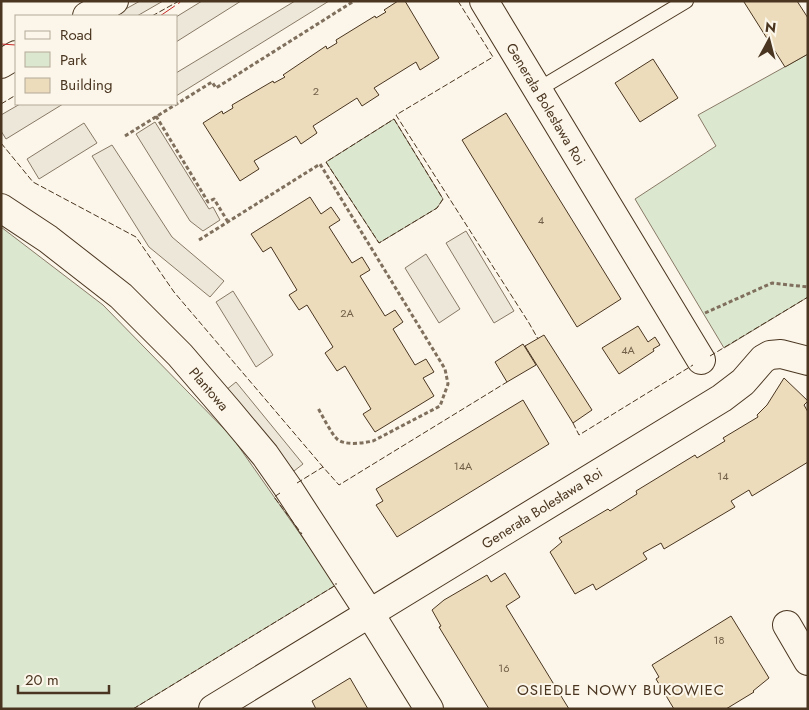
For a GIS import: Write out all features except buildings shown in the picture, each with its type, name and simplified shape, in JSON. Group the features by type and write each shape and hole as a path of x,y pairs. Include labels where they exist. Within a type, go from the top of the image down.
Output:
{"street":[{"path":"89,15 114,1"},
{"name":"Generała Bolesława Roi","path":"484,1 701,360"},
{"path":"1,64 15,56"},
{"name":"Plantowa","path":"1,208 48,239 121,296 180,355 265,455 370,614"},
{"name":"Generała Bolesława Roi","path":"213,709 722,398 743,382 763,359 770,355 781,354 808,361"},
{"path":"370,614 429,709"},
{"path":"787,625 808,661"}],"lane":[{"path":"538,89 686,1"}],"path":[{"path":"178,103 212,82 216,88 354,1"},
{"path":"125,136 174,105"},
{"path":"156,116 208,202 214,199 228,222"},
{"path":"199,240 320,164 445,369 448,384 440,406 373,441 362,443 338,440 318,408"},
{"path":"678,324 772,283 808,287"}],"green space":[{"path":"808,54 808,297 724,348 635,199 716,146 698,115"},
{"path":"394,119 443,199 437,208 379,243 326,162"},
{"path":"1,227 103,305 232,437 336,585 133,709 1,709"}],"shaded area":[{"path":"140,1 163,1 139,15 115,15"},
{"path":"202,1 241,1 178,41 178,16"},
{"path":"295,1 329,1 178,95 178,72"},
{"path":"18,105 61,105 6,139 1,131 1,115"},
{"path":"155,122 209,209 213,207 220,220 203,231 190,221 136,134"},
{"path":"84,123 97,143 39,179 27,159"},
{"path":"112,145 172,237 224,281 210,297 149,247 92,156"},
{"path":"466,231 514,311 494,323 446,243"},
{"path":"426,254 460,309 439,323 405,268"},
{"path":"233,291 273,355 256,367 216,302"},
{"path":"236,382 303,464 294,471 226,390"}],"fence":[{"path":"154,15 179,1"},
{"path":"458,1 493,57 396,115 538,339"},
{"path":"1,104 15,96"},
{"path":"394,119 443,199 437,208 379,243 326,162 394,119"},
{"path":"1,143 33,182 136,237 174,292 323,467"},
{"path":"710,356 808,297"},
{"path":"573,423 579,435 693,365"},
{"path":"297,483 323,467 339,485 507,382"},
{"path":"280,493 274,497 302,534"},
{"path":"133,709 336,585 336,583"}],"power":[{"path":"161,15 182,1"},
{"path":"1,44 15,45"}],"district":[{"name":"OSIEDLE NOWY BUKOWIEC","path":"621,690"}]}
